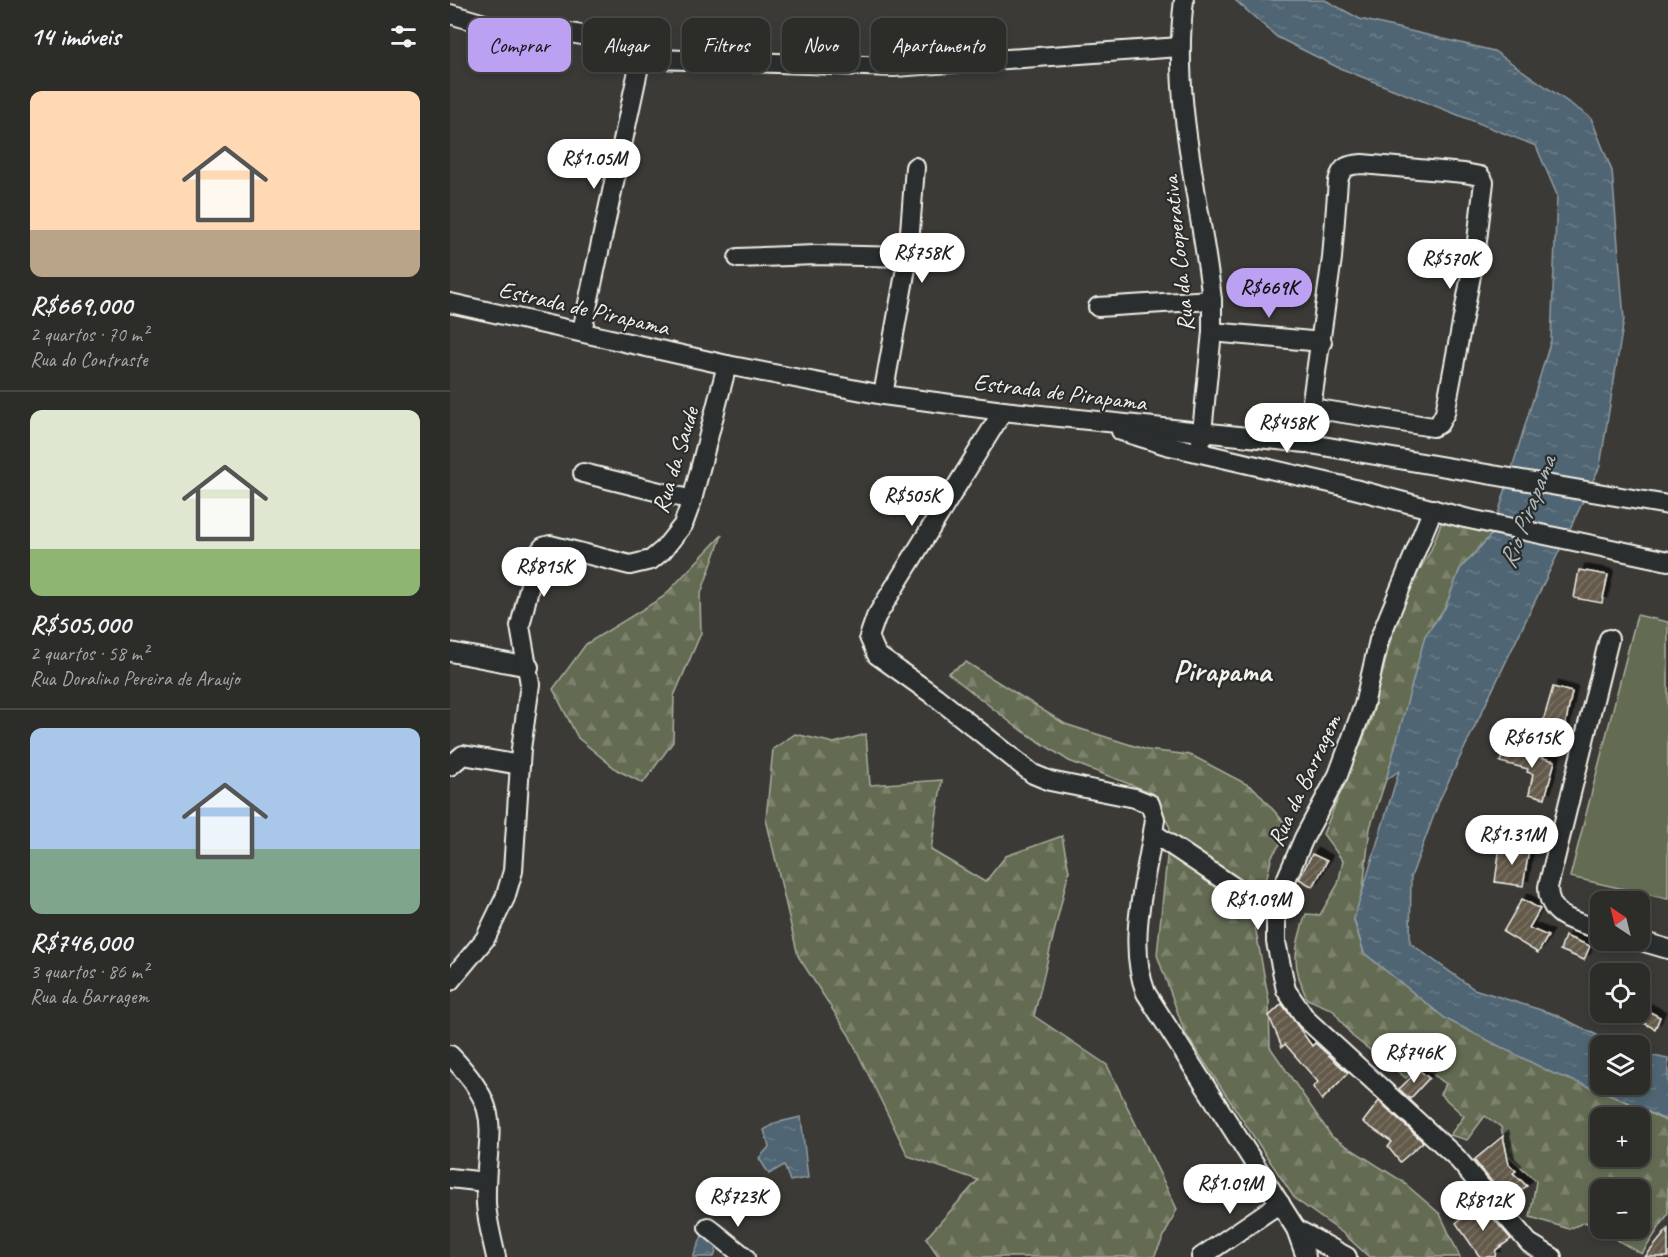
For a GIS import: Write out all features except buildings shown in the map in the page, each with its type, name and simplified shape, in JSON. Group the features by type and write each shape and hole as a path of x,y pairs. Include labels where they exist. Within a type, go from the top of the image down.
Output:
{"street":[{"name":"Rua da Cooperativa","path":"1184,0 1180,47 1183,108 1212,300 1212,332 1199,452"},
{"path":"450,14 512,32 564,32 583,35"},
{"path":"670,58 879,67 1180,47"},
{"path":"582,331 638,72"},
{"path":"1362,164 1442,170 1480,176 1484,182 1476,249 1443,419 1433,427 1426,428 1311,408 1322,342 1338,181 1341,171 1346,166 1362,164"},
{"path":"883,395 908,257 915,167"},
{"path":"738,258 816,255 908,257"},
{"path":"1098,307 1212,300"},
{"name":"Estrada de Pirapama","path":"450,303 727,365 883,395 1098,422 1305,443 1668,505"},
{"path":"1212,332 1322,342"},
{"name":"Rua da Saude","path":"529,667 520,627 533,566 543,547 550,544 561,546 630,565 651,560 678,532 692,500 727,365"},
{"path":"1003,411 876,617 869,637 872,649 1033,774 1066,785 1146,801 1155,813 1139,925 1138,955 1141,981 1153,1005 1296,1229 1306,1257"},
{"path":"1098,422 1150,441 1465,518 1668,561"},
{"path":"583,473 692,500"},
{"name":"Rua da Barragem","path":"1433,509 1379,640 1364,705 1338,775 1292,862 1276,915 1276,942 1286,990 1298,1010 1456,1158 1529,1244 1552,1257"},
{"path":"1590,926 1557,913 1551,904 1548,887 1609,639"},
{"path":"450,652 529,667 529,699 522,735 515,856 510,884 485,939 450,981"},
{"path":"450,766 463,755 520,765"},
{"path":"1153,833 1276,915"},
{"path":"1650,944 1668,949"},
{"path":"450,1055 468,1074 488,1108 490,1123 486,1182 487,1220 496,1257"},
{"path":"450,1178 486,1182"},
{"path":"1201,1257 1280,1203"},
{"path":"708,1227 745,1257"},
{"path":"1296,1229 1347,1257"}],"green space":[{"path":"1442,521 1492,534 1460,569 1445,608 1425,636 1402,731 1370,828 1363,889 1354,920 1364,953 1401,981 1590,1083 1590,1095 1612,1095 1637,1107 1590,1107 1590,1167 1650,1167 1650,1113 1668,1122 1668,1214 1642,1254 1615,1239 1650,1239 1650,1179 1590,1179 1590,1225 1585,1222 1569,1229 1530,1217 1536,1181 1507,1154 1501,1127 1485,1116 1467,1140 1450,1135 1464,1116 1440,1094 1446,1084 1420,1065 1406,1078 1352,1036 1333,1010 1307,999 1298,976 1297,947 1306,914 1320,915 1338,884 1343,861 1323,834 1371,720 1391,638 1409,588 1430,552"},
{"path":"722,535 700,596 701,633 674,696 673,742 643,783 617,770 578,738 553,689 586,644 663,597"},
{"path":"1637,615 1668,622 1668,899 1650,895 1650,891 1632,891 1570,877"},
{"path":"966,662 1065,724 1147,750 1191,755 1254,788 1290,829 1272,856 1255,926 1269,1001 1270,1047 1332,1137 1402,1181 1440,1214 1460,1257 1369,1257 1344,1234 1295,1199 1185,1033 1157,955 1170,828 1153,793 1069,761 1015,726 948,673"},
{"path":"795,734 834,743 866,734 870,785 942,780 931,850 985,882 1006,856 1062,836 1069,871 1034,1016 1107,1065 1177,1209 1154,1257 939,1257 926,1238 978,1180 908,1156 849,1035 798,956 766,819 773,749"}],"water":[{"name":"Rio Pirapama","path":"1235,0 1325,0 1360,19 1494,51 1591,118 1612,171 1624,319 1600,466 1440,799 1411,877 1410,943 1474,989 1554,1014 1597,1035 1590,1035 1590,1087 1552,1073 1446,1019 1364,953 1354,919 1399,771 1386,780 1425,636 1445,608 1460,569 1492,534 1551,340 1557,195 1536,146 1337,67 1277,37"},
{"path":"1650,1055 1668,1059 1668,1121 1650,1113 1650,1107 1638,1107 1611,1095 1650,1095"},
{"path":"801,1117 808,1178 790,1181 784,1165 769,1174 759,1158 769,1147 764,1130 775,1123"},
{"path":"702,1236 718,1245 714,1257 693,1257"}],"district":[{"name":"Pirapama","path":"1222,671"}]}
